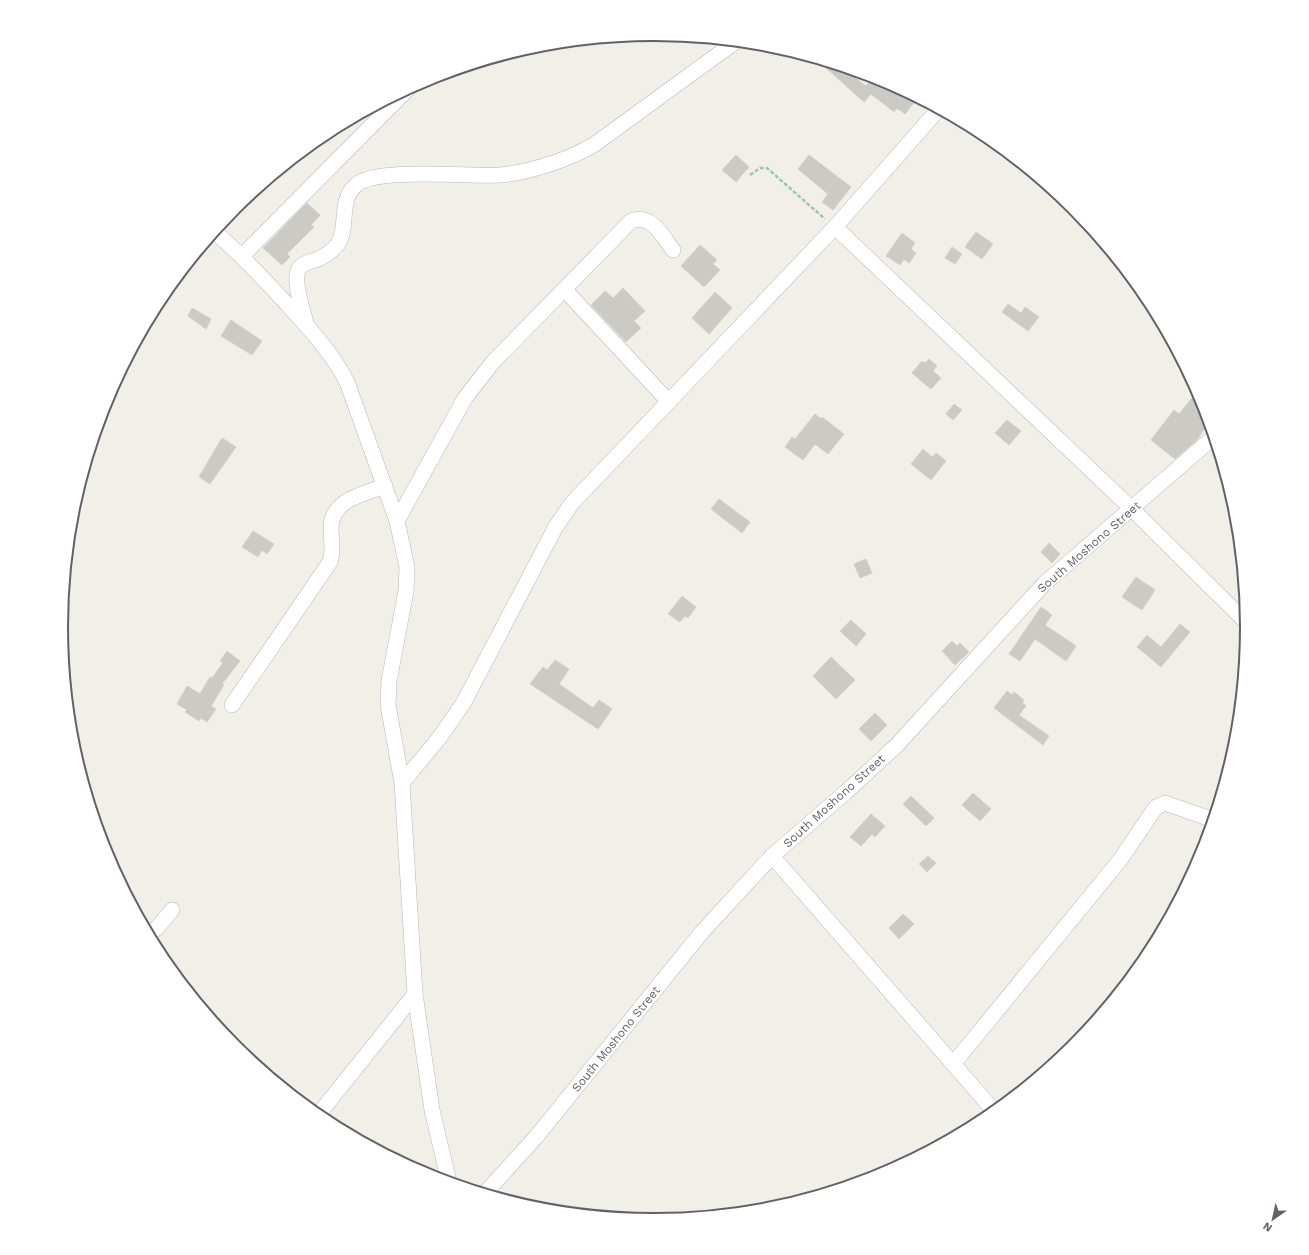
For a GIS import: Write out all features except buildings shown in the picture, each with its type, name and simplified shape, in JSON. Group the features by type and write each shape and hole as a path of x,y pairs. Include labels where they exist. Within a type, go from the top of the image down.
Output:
{"street":[{"path":"306,325 296,280 297,270 304,264 325,256 338,243 343,230 346,200 356,185 363,180 383,175 501,175 525,170 571,156 595,144 730,46"},
{"path":"242,256 398,100"},
{"path":"402,783 440,737 464,702 548,541 572,504 835,227 935,113"},
{"path":"397,521 464,398 474,385 493,362 631,221 636,219 651,222 673,250"},
{"path":"835,227 1132,509 1241,617"},
{"path":"219,236 242,256 333,356 347,382 397,521 407,567 407,584 389,681 388,705 402,783 415,994 432,1110 448,1176"},
{"path":"565,290 669,402"},
{"name":"South Moshono Street","path":"488,1190 536,1137 702,932 772,856 846,792 896,746 1044,584 1210,440"},
{"path":"232,705 330,562 332,553 331,522 336,510 349,499 385,486"},
{"path":"954,1064 1120,860 1156,807 1165,803 1209,819"},
{"path":"772,856 991,1107"},
{"path":"153,931 172,910"},
{"path":"322,1110 415,994"}],"path":[{"path":"750,175 760,168 766,168 835,227"}]}
